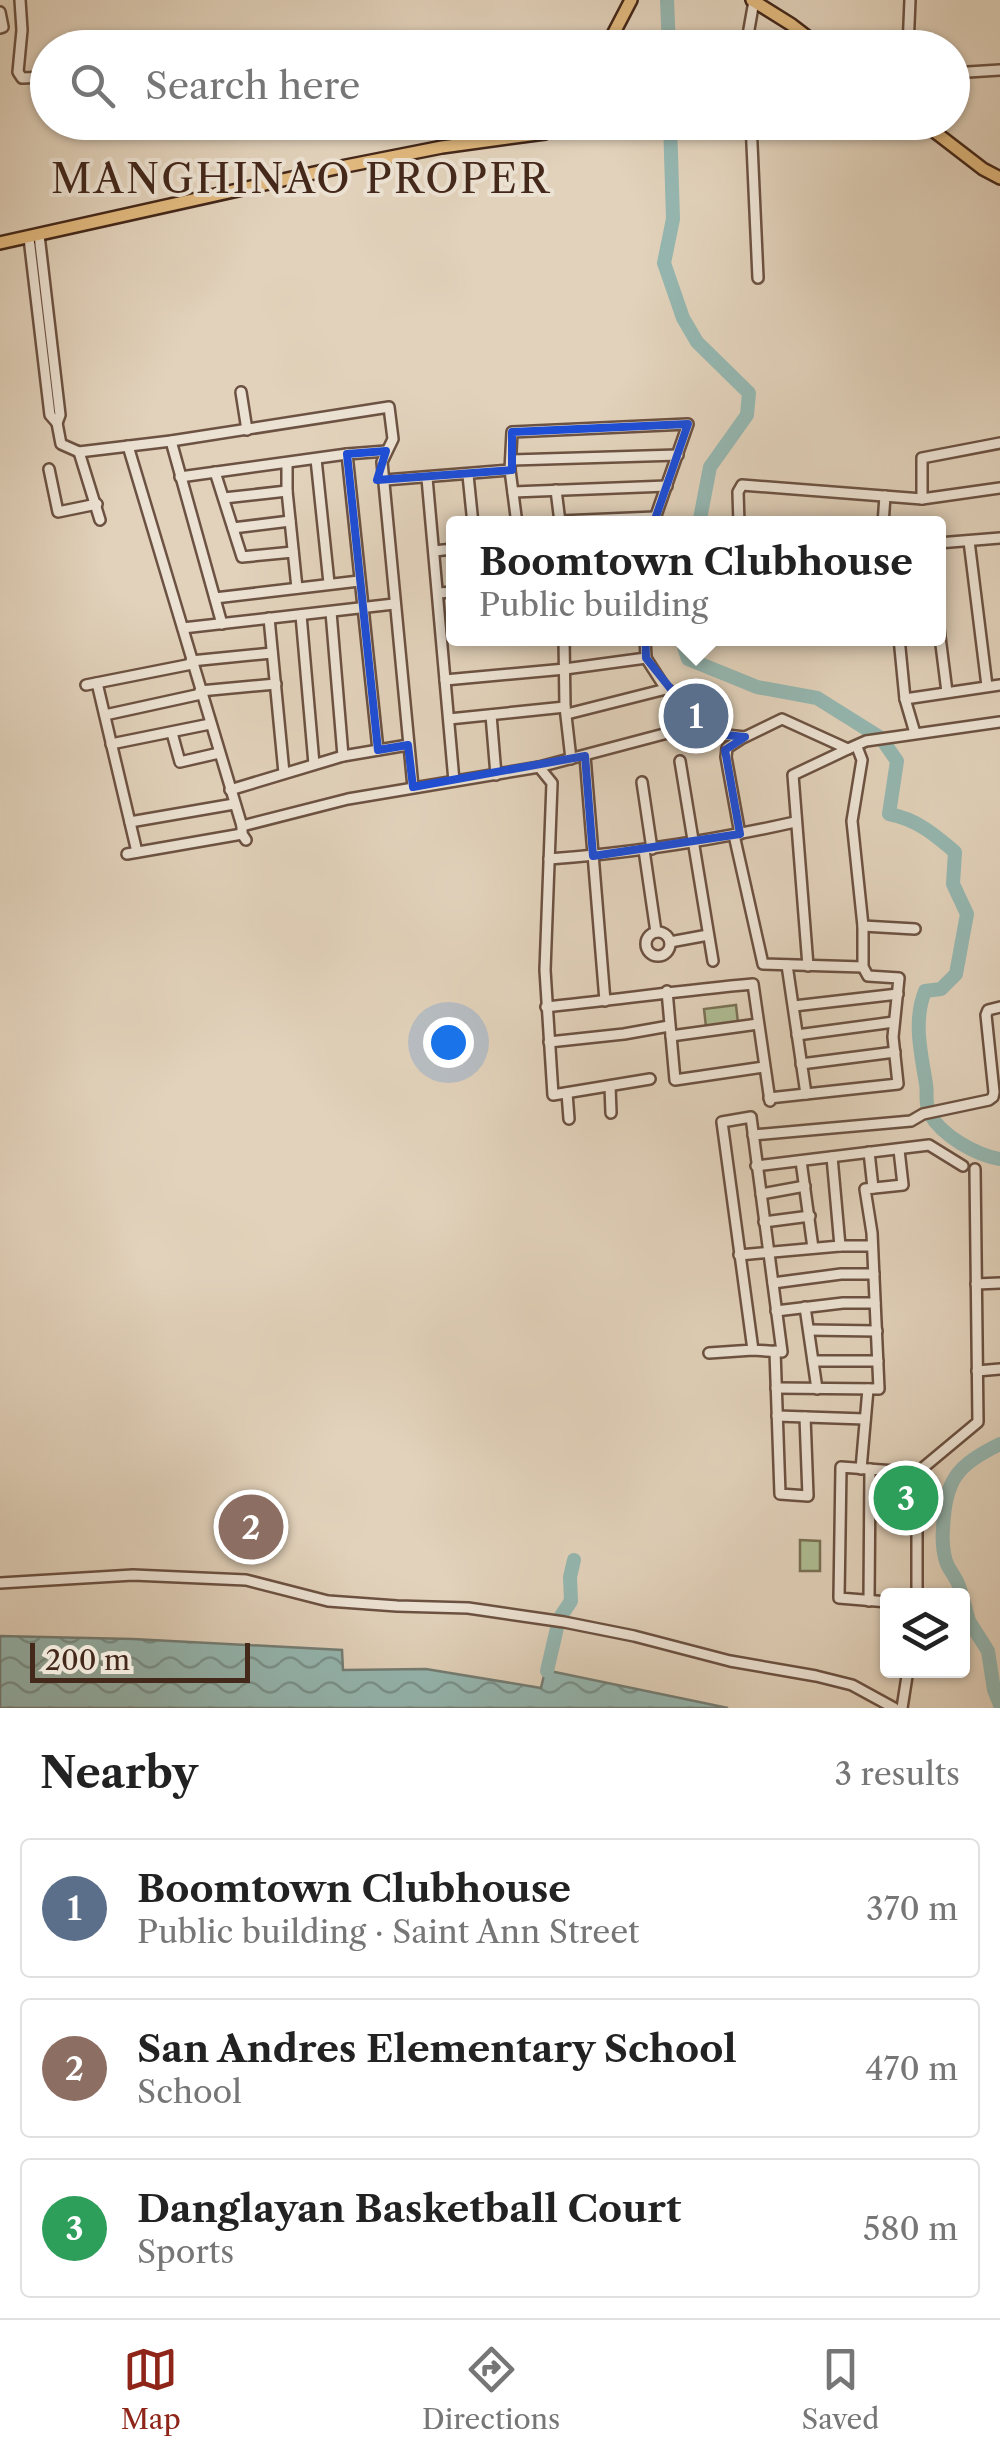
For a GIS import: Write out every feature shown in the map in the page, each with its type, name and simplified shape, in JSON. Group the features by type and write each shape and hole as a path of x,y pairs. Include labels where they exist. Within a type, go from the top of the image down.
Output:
{"main road":[{"path":"615,30 631,0"},
{"path":"753,0 800,30"},
{"path":"0,243 341,166 493,140"},
{"path":"945,140 1000,178"}],"street":[{"path":"20,0 18,72 22,78 30,78"},
{"path":"749,30 753,0"},
{"path":"909,30 910,0"},
{"path":"0,12 0,28"},
{"path":"970,71 1000,70"},
{"path":"752,140 758,278"},
{"path":"34,236 61,444 79,452 389,407 393,439 382,462 413,787"},
{"path":"241,392 247,430"},
{"path":"515,516 512,432 688,424 656,516"},
{"path":"171,441 222,624"},
{"path":"922,499 922,458 1000,443"},
{"path":"128,446 243,833"},
{"path":"180,477 386,451"},
{"path":"79,452 100,520"},
{"path":"347,454 378,750"},
{"path":"385,480 468,475 511,465 678,455"},
{"path":"316,459 329,583"},
{"path":"286,463 297,588"},
{"path":"49,469 58,512 97,504"},
{"path":"215,472 242,557 293,552"},
{"path":"468,475 472,516"},
{"path":"427,478 454,782"},
{"path":"738,516 742,484 922,499 1000,488"},
{"path":"513,492 667,486"},
{"path":"556,490 559,516"},
{"path":"224,498 287,491"},
{"path":"884,516 886,496"},
{"path":"233,528 290,521"},
{"path":"946,542 1000,538"},
{"path":"970,541 988,686"},
{"path":"434,552 446,551"},
{"path":"215,598 358,581"},
{"path":"438,593 446,592"},
{"path":"183,628 394,604"},
{"path":"331,612 344,756"},
{"path":"301,616 314,764"},
{"path":"269,618 284,773"},
{"path":"441,635 446,635"},
{"path":"564,646 570,760"},
{"path":"645,646 646,658 666,689"},
{"path":"900,646 905,700 915,733"},
{"path":"942,646 948,692"},
{"path":"272,652 192,662 91,684 105,715 130,822 132,853 243,833 348,799 539,767 678,730 744,737"},
{"path":"444,680 565,670 646,658"},
{"path":"105,715 201,693 276,684"},
{"path":"905,700 1000,685"},
{"path":"449,719 566,711 666,689 674,692 678,730"},
{"path":"491,715 496,775"},
{"path":"546,1007 754,984 770,1101 898,1084 894,1022 899,978 868,976 863,967 863,926 852,820 862,760 853,748 782,719 744,737 728,748 726,757 737,835 764,964 863,967"},
{"path":"808,966 793,774 866,741 1000,722"},
{"path":"112,744 210,724"},
{"path":"172,733 180,762 219,753"},
{"path":"230,790 344,756 408,745"},
{"path":"584,756 605,1002"},
{"path":"680,761 713,961"},
{"path":"539,767 552,783 546,1007 553,1095 650,1079"},
{"path":"642,782 656,932"},
{"path":"130,822 234,804"},
{"path":"549,859 648,850 795,822"},
{"path":"863,926 915,929"},
{"path":"656,932 665,934 670,947 655,956 646,941 656,932"},
{"path":"670,942 708,936"},
{"path":"787,965 806,1094"},
{"path":"667,992 676,1080 764,1067"},
{"path":"794,1006 898,994"},
{"path":"753,1135 912,1121 923,1114 993,1097 986,1015 988,1010 1000,1007"},
{"path":"797,1035 894,1022"},
{"path":"549,1042 758,1024"},
{"path":"801,1064 895,1052"},
{"path":"610,1086 612,1113"},
{"path":"567,1093 569,1118"},
{"path":"708,1353 782,1352 751,1116 722,1122 753,1350"},
{"path":"912,1121 921,1145"},
{"path":"756,1166 921,1145 929,1145 962,1166"},
{"path":"776,1388 879,1389 872,1233 865,1189 903,1185 899,1150"},
{"path":"869,1152 872,1188"},
{"path":"832,1157 840,1246"},
{"path":"802,1160 813,1248"},
{"path":"918,1588 916,1516 924,1467 978,1422 974,1168"},
{"path":"760,1194 806,1186"},
{"path":"764,1222 810,1216"},
{"path":"739,1255 871,1246"},
{"path":"772,1283 874,1274"},
{"path":"976,1284 1000,1283"},
{"path":"776,1311 843,1302 875,1303"},
{"path":"804,1307 817,1389"},
{"path":"808,1330 876,1331"},
{"path":"775,1351 780,1494 808,1496 805,1416"},
{"path":"813,1361 878,1360"},
{"path":"976,1372 1000,1368"},
{"path":"868,1390 864,1420 868,1600"},
{"path":"777,1416 864,1420"},
{"path":"880,1601 839,1598 841,1467 922,1473"},
{"path":"0,1583 133,1576 246,1580 328,1601 468,1608 598,1627 730,1661 816,1676 852,1685 894,1708"},
{"path":"902,1708 907,1678"}],"highlighted area":[{"path":"688,424 643,554 646,658 674,693 679,730 745,737 725,750 740,834 593,856 585,756 413,787 408,745 378,750 347,454 386,451 377,480 512,470 512,432"}],"green space":[{"path":"736,1005 738,1023 706,1027 704,1009"},
{"path":"898,1484 914,1484 913,1511 897,1511"},
{"path":"800,1540 820,1541 820,1571 800,1571"}],"water":[{"path":"0,1636 342,1650 343,1670 426,1669 541,1688 545,1671 550,1671 728,1708 0,1708"}],"waterway":[{"path":"667,0 668,30"},
{"path":"671,140 673,219 664,263 683,318 697,342 749,393 747,415 710,467 701,516"},
{"path":"684,646 688,659 757,687 817,698 881,738 897,761 889,814 916,823 955,852 953,884 967,914 956,974 941,989 925,991 921,1002 919,1037 927,1106 935,1122 951,1137 970,1149 1000,1159"},
{"path":"960,1588 944,1554 944,1512 950,1486 963,1468 1000,1444"},
{"path":"561,1616 571,1601 574,1560"},
{"path":"970,1623 988,1651 1000,1705"},
{"path":"547,1671 557,1628"}],"place":[{"name":"Boomtown Clubhouse","path":"696,716"},
{"name":"Danglayan Basketball Court","path":"906,1498"},
{"name":"San Andres Elementary School","path":"251,1527"}],"district":[{"name":"MANGHINAO PROPER","path":"301,178"}]}
